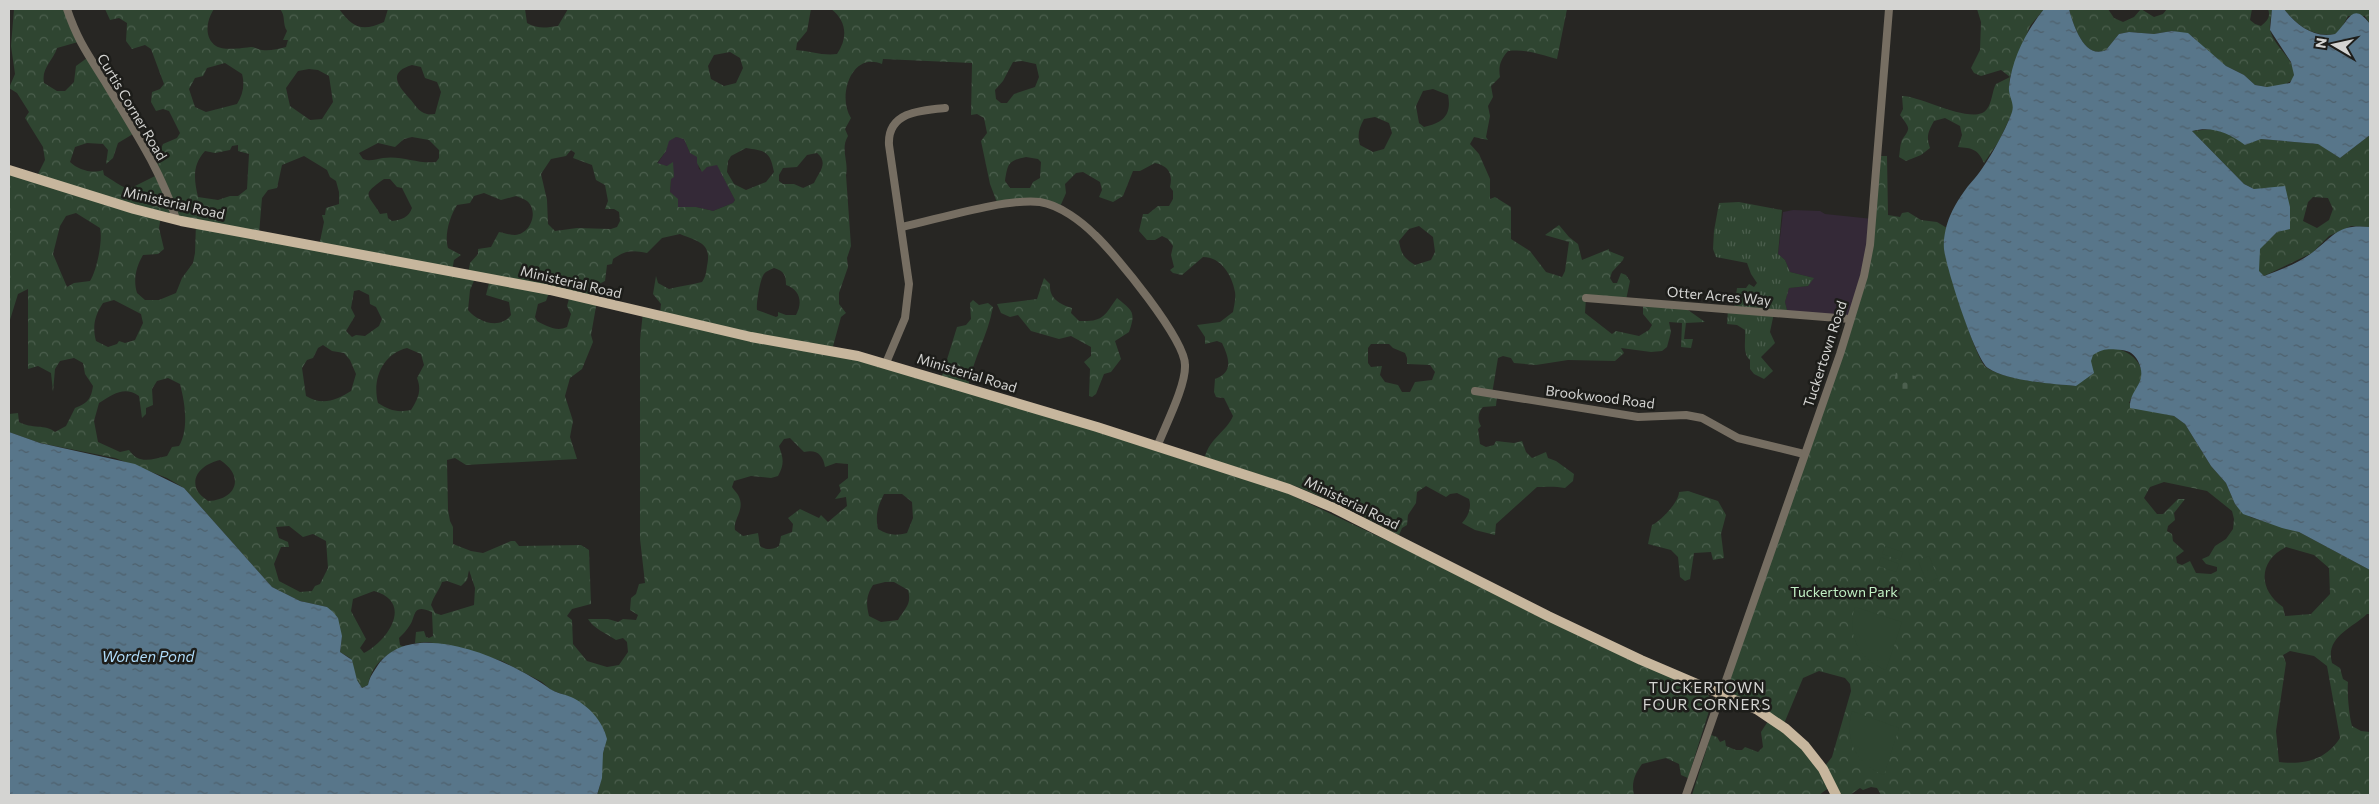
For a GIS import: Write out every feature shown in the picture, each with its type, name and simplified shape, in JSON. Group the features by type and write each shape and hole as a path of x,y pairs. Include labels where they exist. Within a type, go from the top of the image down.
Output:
{"main road":[{"name":"Ministerial Road","path":"9,170 134,209 176,219 550,290 751,337 858,356 886,363 1097,427 1313,498 1548,616 1641,660 1758,710 1798,740 1817,761 1836,795"}],"street":[{"name":"Curtis Corner Road","path":"67,9 81,46 144,147 170,201 176,219"},
{"name":"Tuckertown Road","path":"1686,795 1864,276 1870,245 1889,9"},
{"path":"886,363 905,318 909,296 909,277 889,145 890,132 897,120 909,113 945,108"},
{"path":"902,227 1007,204 1040,202 1060,210 1096,236 1145,294 1183,354 1185,372 1182,386 1157,447"},
{"name":"Otter Acres Way","path":"1586,298 1850,319"},
{"name":"Brookwood Road","path":"1475,391 1638,417 1686,416 1702,418 1738,438 1804,454"}],"shaded area":[{"path":"676,137 684,139 690,153 697,156 699,169 702,171 707,167 717,164 735,200 733,203 713,211 696,207 678,207 675,197 670,192 671,179 667,166 657,164 666,151 668,141"},
{"path":"1793,210 1820,211 1825,214 1873,219 1852,316 1788,314 1785,302 1789,288 1808,286 1810,277 1790,272 1785,260 1778,254 1783,212"}],"green space":[{"path":"14,9 66,9 78,42 57,48 44,73 44,83 57,91 65,91 74,82 76,66 87,58 133,134 118,143 113,158 106,164 108,150 103,144 87,143 75,147 70,162 86,170 95,172 103,170 104,175 129,189 155,176 148,156 160,151 163,144 177,138 180,133 169,111 163,109 156,111 151,102 152,92 160,89 164,84 151,49 145,45 132,49 126,41 127,23 119,18 110,20 105,9 214,9 209,19 208,34 212,43 216,46 228,49 252,47 261,50 274,50 286,47 288,40 283,40 287,31 280,9 339,9 354,24 370,27 384,22 388,9 525,9 527,23 545,28 558,26 568,9 811,9 807,31 797,43 796,50 837,54 843,42 844,30 840,19 831,9 1567,9 1557,59 1527,51 1508,51 1499,69 1500,77 1491,86 1493,97 1488,106 1490,116 1486,137 1488,140 1474,137 1470,144 1479,154 1490,179 1490,199 1495,197 1511,207 1511,239 1530,251 1546,272 1562,277 1565,271 1569,242 1545,235 1559,225 1578,244 1582,260 1609,249 1609,251 1624,257 1612,272 1610,278 1613,283 1617,283 1621,273 1626,275 1630,281 1626,300 1586,298 1585,313 1612,334 1616,331 1639,336 1649,330 1652,325 1643,314 1643,303 1687,306 1688,310 1705,322 1686,323 1684,339 1693,339 1691,348 1681,347 1682,323 1669,322 1671,332 1667,347 1662,351 1651,352 1621,348 1624,353 1615,361 1568,360 1536,365 1514,363 1511,358 1503,356 1498,358 1492,394 1497,395 1496,406 1483,407 1480,411 1479,419 1481,426 1478,429 1480,444 1486,447 1494,445 1496,441 1514,443 1522,441 1526,452 1532,458 1546,452 1548,458 1556,461 1574,474 1573,481 1565,488 1537,487 1496,524 1495,535 1475,530 1462,523 1469,512 1470,502 1469,499 1457,493 1446,497 1426,486 1417,492 1416,503 1408,515 1407,525 1402,528 1399,535 1343,506 1298,487 1205,457 1210,445 1227,426 1233,416 1224,398 1216,397 1214,392 1215,379 1225,373 1228,364 1222,343 1217,341 1205,344 1205,337 1197,325 1220,322 1233,312 1235,292 1225,268 1209,258 1203,257 1182,275 1173,273 1170,270 1174,267 1171,255 1173,246 1168,239 1162,236 1155,240 1147,240 1139,231 1143,214 1148,214 1158,206 1169,206 1173,199 1169,171 1164,166 1155,163 1140,171 1133,171 1123,196 1113,202 1099,197 1102,190 1100,182 1083,172 1076,173 1065,184 1066,193 1059,209 1048,205 998,205 990,184 981,141 987,133 984,118 977,114 971,115 972,63 883,59 882,64 871,62 862,64 850,78 846,88 846,99 847,109 851,118 845,129 848,136 845,151 851,246 847,258 848,267 839,293 839,304 846,313 841,317 832,350 941,379 957,327 966,325 971,319 970,303 973,300 979,305 988,303 993,307 991,317 968,387 1159,452 1285,492 1707,693 1710,698 1710,708 1688,778 1681,775 1679,764 1666,758 1642,764 1634,778 1634,795 597,795 605,747 570,697 551,690 542,682 502,661 454,647 428,642 415,643 416,632 424,631 426,637 429,638 433,636 432,612 421,609 416,612 410,625 399,638 400,645 404,647 385,656 373,671 368,685 362,688 357,680 350,658 340,652 342,636 327,607 300,601 272,587 184,488 167,478 115,458 40,443 9,432 9,414 18,413 19,422 24,424 47,428 55,432 66,426 75,408 88,400 93,386 85,374 83,363 74,358 60,361 55,369 53,392 51,373 38,366 28,369 28,289 18,294 9,323 9,170 36,178 45,160 43,147 25,118 29,112 17,93 9,88 15,74 11,46","holes":["730,52 740,58 743,68 736,83 724,86 711,79 708,66 714,55","1022,61 1036,64 1039,77 1035,87 1014,94 1007,103 1001,103 996,99 995,90 1003,81 1013,62","225,63 242,74 243,89 237,104 206,112 195,107 189,89 195,78 203,76 207,68","412,65 421,67 425,78 437,82 441,92 435,114 428,114 419,110 398,84 397,75 404,68","309,69 318,70 329,76 333,102 322,119 310,120 290,106 286,88 298,71","1433,89 1448,95 1449,108 1445,117 1436,123 1424,127 1419,123 1416,106 1423,91","1375,117 1389,123 1392,133 1384,149 1373,152 1360,145 1360,129 1364,119","412,137 429,140 439,150 439,158 436,162 422,162 390,157 368,160 363,159 359,153 378,143 395,147 404,139","676,137 684,139 690,153 697,157 697,163 702,172 707,167 717,165 735,200 733,203 713,211 696,207 678,207 678,199 670,192 671,179 674,177 673,162 667,166 657,163 666,151 669,141","238,145 238,151 249,154 247,189 238,196 230,196 218,200 198,197 195,173 198,162 205,151 215,153 230,150 232,146","746,148 763,151 769,156 774,172 766,182 746,190 734,184 727,172 728,161 731,156","571,150 575,153 573,158 592,165 596,180 605,185 608,201 605,209 614,209 619,212 620,221 617,227 611,229 577,228 555,231 548,224 547,200 541,174 551,159 566,156","817,153 821,157 822,168 814,183 803,188 794,184 783,184 779,181 779,175 783,168 797,167 807,155","304,156 327,170 330,177 336,181 339,192 339,204 326,208 325,215 322,215 324,222 319,246 259,234 262,198 268,190 277,188 282,165","1020,158 1038,159 1041,162 1040,178 1033,182 1030,188 1010,188 1005,181 1008,167 1012,162","384,179 390,179 397,187 402,188 412,208 405,217 392,221 388,218 387,213 380,214 368,195","484,193 501,200 516,196 523,199 531,205 533,216 529,226 521,234 513,235 499,232 491,247 478,249 478,254 470,263 468,274 452,271 454,260 461,255 448,248 447,243 448,226 457,205 470,203 474,196","76,213 100,228 101,240 97,263 90,281 74,283 67,287 53,254 60,226 66,216","161,216 196,223 193,263 182,278 176,293 159,300 145,300 137,293 135,278 143,255 158,254 164,249 159,228","1419,226 1433,237 1435,252 1431,260 1415,265 1406,258 1399,241 1409,229","680,234 703,244 708,252 708,258 706,274 702,282 669,289 658,283 656,276 653,294 661,304 660,314 643,312 640,340 640,539 645,583 639,584 636,594 631,598 630,610 638,615 636,620 623,619 618,622 608,619 588,619 597,628 616,640 623,638 627,642 628,652 619,665 607,667 587,661 573,644 572,620 567,616 572,609 591,604 589,550 581,545 519,546 515,541 511,541 483,553 471,551 453,544 453,527 448,510 447,460 455,458 466,465 577,459 570,437 573,421 565,396 570,378 582,369 593,342 591,335 597,301 590,299 591,288 605,281 607,265 612,264 613,259 626,252 637,251 647,253 662,238","774,268 782,272 785,276 786,285 797,293 800,301 796,315 786,315 778,312 776,317 757,310 761,281 767,271","476,276 490,279 486,295 509,302 511,315 506,320 495,323 489,323 477,318 468,310 470,290","359,290 369,295 370,304 376,307 382,319 379,326 365,336 356,335 352,337 346,331 355,316 351,308 354,291","550,290 570,295 567,306 571,314 567,327 555,329 537,321 535,317 538,304 546,301","114,300 141,314 143,323 135,340 125,343 119,341 117,344 108,347 96,341 94,330 96,316 103,303","1371,344 1389,344 1393,348 1405,353 1407,364 1430,365 1435,372 1432,380 1415,382 1410,392 1402,392 1398,385 1385,382 1380,375 1382,366 1371,367 1368,363 1368,348","323,345 332,351 344,353 350,360 356,374 351,391 329,401 318,401 306,396 302,368 307,360 313,358 318,348","407,348 421,354 424,365 417,378 418,394 411,410 393,410 378,403 376,386 385,362 398,351","168,378 180,384 185,407 184,432 179,446 172,447 167,456 146,460 141,459 137,458 129,450 120,452 98,442 94,421 99,403 124,391 139,396 142,418 146,414 146,408 153,405 152,389 157,381","790,438 804,452 812,451 819,454 823,459 825,467 836,463 848,464 848,478 839,485 841,491 835,499 846,497 847,506 828,522 821,515 819,518 800,509 788,518 793,524 792,532 781,536 779,546 767,549 760,546 758,533 743,536 735,530 741,506 738,496 732,487 734,481 751,476 771,478 778,476 783,461 779,446 784,439","220,460 233,473 235,480 231,492 218,500 208,501 198,491 195,484 201,470","884,494 902,494 912,502 913,518 907,533 892,534 878,529 877,515","289,526 303,537 313,534 326,541 328,568 320,584 315,586 312,591 300,592 279,581 274,564 281,547 289,547 288,542 279,538 276,527","469,570 475,588 474,605 441,615 435,613 431,605 442,582 447,581 461,586 467,580","885,582 894,582 908,590 909,595 907,606 898,620 881,622 869,616 867,600 873,585","374,591 386,596 393,604 395,612 393,622 381,640 373,647 364,653 360,648 366,639 351,611 353,599"]},
{"path":"1977,9 2044,9 2030,26 2010,77 2001,70 1981,76 1974,73 1971,68 1980,50 1981,22"},
{"path":"2069,9 2108,9 2114,18 2123,22 2134,17 2141,9 2154,17 2163,14 2167,9 2252,9 2250,20 2261,26 2268,19 2268,9 2272,9 2270,29 2272,36 2292,66 2293,80 2282,86 2267,87 2255,85 2244,75 2226,66 2202,47 2192,36 2172,31 2154,34 2129,32 2119,34 2106,50 2098,52 2092,50 2081,39"},
{"path":"2284,9 2370,9 2370,24 2365,16 2348,16 2341,29 2335,34 2320,34 2300,25"},
{"path":"2010,77 2009,90 2013,102 2013,111 1999,141 1984,163 1974,150 1958,147 1962,135 1960,126 1945,118 1934,121 1929,131 1928,140 1930,148 1921,155 1906,161 1899,157 1901,142 1908,130 1906,123 1900,115 1903,109 1902,96 1959,113 1981,114 1989,106 1996,84"},
{"path":"2213,129 2232,135 2246,144 2261,139 2319,144 2340,158 2370,135 2370,227 2351,226 2329,236 2312,253 2264,276 2259,272 2259,249 2277,232 2254,189 2244,184 2192,131","holes":["2313,197 2328,198 2333,209 2329,220 2317,228 2303,221 2308,202"]},
{"name":"Tuckertown Park","path":"1878,156 1887,156 1888,215 1900,217 1902,213 1908,212 1921,220 1937,222 1947,228 1944,248 1950,272 1975,347 1986,367 2016,378 2076,386 2092,355 2097,350 2113,348 2129,354 2140,367 2142,378 2129,403 2174,416 2185,424 2211,466 2226,483 2235,504 2250,517 2299,532 2370,570 2370,614 2367,614 2341,634 2332,646 2331,654 2332,663 2340,668 2343,679 2348,682 2348,704 2352,726 2361,731 2370,732 2370,795 1881,795 1877,788 1871,787 1863,790 1860,788 1850,795 1836,795 1830,787 1819,795 1692,795 1711,735 1717,737 1720,742 1725,740 1726,746 1736,750 1742,750 1745,747 1758,752 1763,747 1761,732 1770,718 1721,693 1868,265","holes":["2164,482 2207,491 2232,511 2234,519 2233,529 2226,539 2215,546 2209,556 2202,559 2206,564 2217,567 2217,571 2211,574 2196,573 2190,561 2182,565 2177,563 2176,557 2184,551 2173,541 2172,534 2167,531 2168,526 2175,520 2174,513 2185,499 2178,499 2163,514 2157,514 2144,498 2150,487","2286,547 2314,555 2329,568 2330,594 2311,614 2285,616 2283,607 2269,592 2266,584 2266,568 2270,560","2290,651 2314,656 2327,666 2340,738 2321,756 2306,762 2279,762 2276,731 2286,663 2283,655","1819,671 1845,678 1850,684 1851,691 1832,757 1822,770 1783,726 1803,678"]},
{"path":"1739,202 1782,210 1778,254 1785,260 1790,272 1814,278 1808,286 1789,288 1785,302 1788,314 1774,313 1770,332 1775,343 1761,357 1773,371 1764,379 1754,374 1750,369 1750,360 1745,350 1745,330 1737,325 1727,324 1728,310 1734,309 1737,288 1746,288 1749,284 1754,287 1757,283 1747,263 1716,257 1713,249 1719,203"},
{"path":"1044,278 1050,284 1053,297 1063,305 1072,308 1071,313 1079,321 1103,317 1117,298 1132,312 1129,332 1115,341 1121,359 1111,372 1104,374 1096,394 1092,397 1089,396 1090,369 1084,362 1091,356 1091,347 1071,336 1059,339 1031,331 1018,315 1010,317 1001,313 997,304 1037,299"},
{"path":"1896,372 1915,376 1912,393 1893,389"},
{"path":"1688,491 1718,501 1726,515 1721,534 1724,558 1713,560 1711,552 1694,553 1690,579 1685,581 1680,577 1678,557 1671,550 1648,544 1652,525 1669,511 1676,501 1679,492"},
{"path":"1885,546 1903,552 1900,560 1882,554"},
{"path":"1929,556 1938,578 1927,583 1918,560"},
{"path":"1881,557 1899,564 1896,572 1878,566"},
{"path":"1855,607 1902,622 1886,670 1868,660 1857,645 1852,627"},
{"path":"1852,711 1899,728 1884,775 1866,765 1859,758 1855,750 1851,741 1850,731"}],"water":[{"path":"2044,9 2069,9 2081,39 2092,50 2098,52 2106,50 2119,34 2129,32 2154,34 2172,31 2188,33 2226,66 2244,75 2255,85 2267,87 2290,83 2294,75 2291,62 2270,30 2272,9 2284,9 2300,25 2313,33 2335,34 2355,13 2364,17 2370,24 2370,135 2340,158 2318,144 2261,139 2245,145 2233,137 2214,130 2192,131 2244,184 2254,189 2285,186 2290,207 2290,229 2277,232 2260,249 2259,271 2264,276 2302,260 2333,235 2344,229 2359,226 2370,227 2370,570 2299,532 2243,514 2235,504 2226,483 2211,466 2185,424 2174,416 2130,408 2132,395 2140,381 2141,369 2138,361 2130,352 2107,349 2093,355 2091,361 2094,373 2076,386 2018,379 1988,368 1982,361 1962,312 1950,274 1944,249 1945,232 1955,206 1985,164 2009,119 2013,109 2009,87 2013,66 2026,35"},
{"name":"Worden Pond","path":"9,432 40,443 135,464 184,488 272,587 300,601 327,607 333,612 338,618 342,636 340,652 352,660 357,680 362,688 368,685 378,665 394,651 414,644 438,643 488,656 512,666 552,690 577,700 594,714 602,726 607,739 603,753 602,778 597,795 9,795"}],"district":[{"name":"TUCKERTOWN FOUR CORNERS","path":"1707,696"}]}
